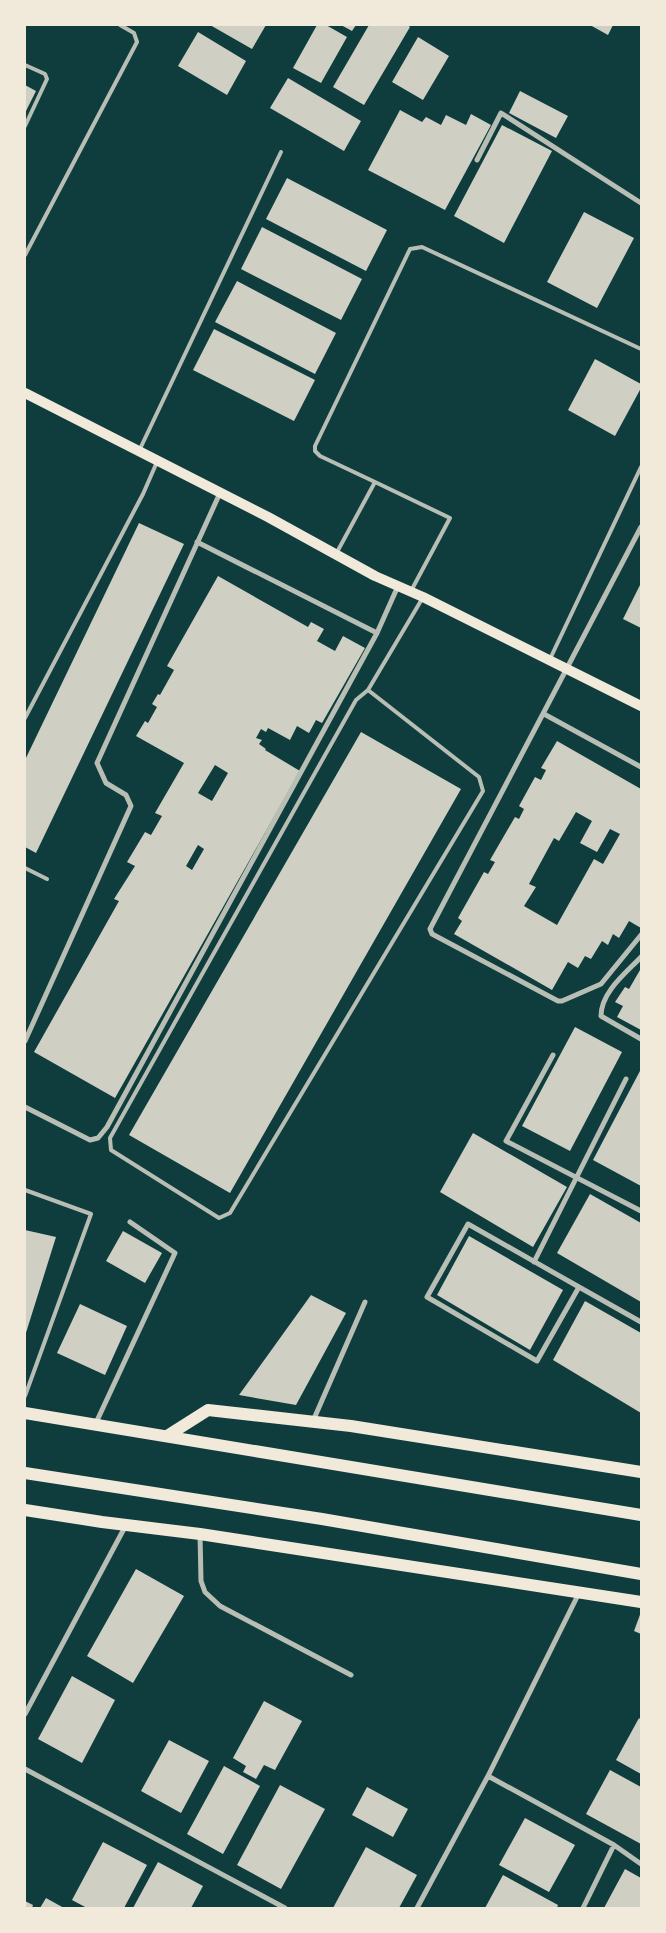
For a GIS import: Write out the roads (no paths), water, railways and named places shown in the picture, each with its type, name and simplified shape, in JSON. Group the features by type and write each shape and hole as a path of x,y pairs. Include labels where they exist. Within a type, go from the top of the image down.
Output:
{"main road":[{"path":"25,393 220,492 398,586 641,706"},
{"path":"167,1436 208,1410 351,1426 641,1472"},
{"path":"25,1413 641,1515"},
{"path":"25,1473 322,1519 641,1574"},
{"path":"25,1510 158,1530 200,1534 641,1602"}],"street":[{"path":"477,160 501,113 641,202"},
{"path":"25,1041 131,806 126,795 106,783 97,763 220,492"},
{"path":"641,527 430,929 432,934 558,1001 601,984 641,935"},
{"path":"198,542 376,633"},
{"path":"25,1107 90,1140 98,1138 107,1127 376,633 398,586"},
{"path":"544,714 641,767"},
{"path":"641,957 610,991 601,1006 601,1016 641,1039"},
{"path":"553,1055 506,1141 641,1211"},
{"path":"534,1262 626,1079"},
{"path":"95,1426 175,1253 130,1222"},
{"path":"579,1287 537,1362 427,1297 468,1224 641,1322"},
{"path":"312,1422 364,1302"},
{"path":"25,1714 126,1525"},
{"path":"200,1534 201,1581 205,1592 220,1606 351,1675"},
{"path":"417,1908 488,1776 580,1592"},
{"path":"25,1769 285,1908"},
{"path":"488,1776 614,1845 641,1864"},
{"path":"583,1908 614,1845"}],"lane":[{"path":"25,255 137,42 134,33 120,25"},
{"path":"25,64 45,74 47,79 25,126"},
{"path":"139,451 281,152"},
{"path":"411,591 450,518 320,456 315,451 315,446 410,249 422,247 641,349"},
{"path":"25,718 158,460"},
{"path":"549,660 641,467"},
{"path":"336,554 375,482"},
{"path":"368,690 479,777 483,791 230,1213 220,1218 111,1150 110,1138 356,700 368,690 423,597"},
{"path":"25,868 46,878"},
{"path":"25,1190 91,1214 25,1396"}]}
